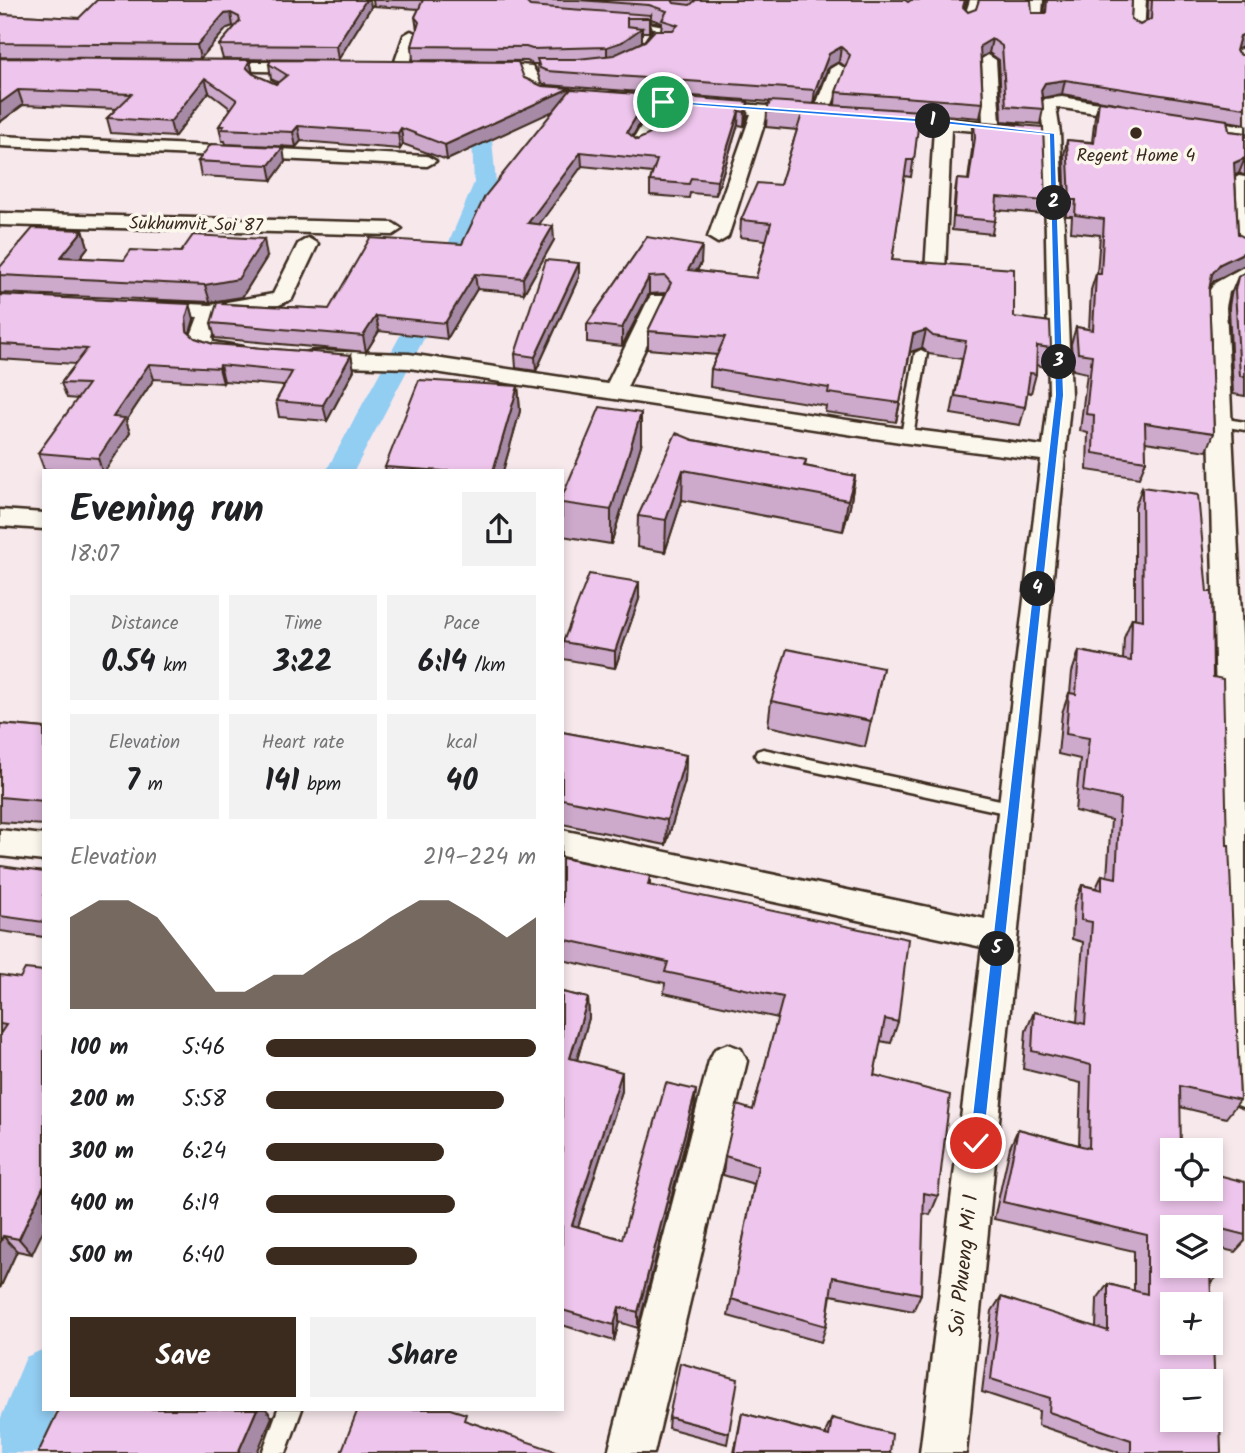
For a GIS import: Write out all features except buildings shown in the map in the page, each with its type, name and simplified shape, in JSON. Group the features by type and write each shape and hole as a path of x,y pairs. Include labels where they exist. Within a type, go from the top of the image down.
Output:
{"street":[{"path":"1036,0 1036,22"},
{"path":"1137,33 1139,0"},
{"path":"401,67 411,35"},
{"path":"220,50 199,66 260,62 320,67"},
{"path":"988,60 992,127"},
{"path":"260,62 260,80 263,85"},
{"path":"460,67 533,69 532,87 535,91 579,99 663,102 827,115 838,69"},
{"path":"638,147 663,102"},
{"name":"Soi Phueng Mi 1","path":"943,1453 998,936 1060,395 1040,132 1051,102 1165,118 1228,135 1245,131"},
{"path":"718,237 760,110"},
{"path":"861,117 1040,132"},
{"path":"935,272 943,122"},
{"path":"0,141 426,161"},
{"path":"1239,181 1245,250"},
{"name":"Sukhumvit Soi 87","path":"0,219 393,229"},
{"path":"126,307 210,311 279,299 285,295 308,244"},
{"path":"1242,279 1220,286 1216,291 1232,424 1245,1091"},
{"path":"614,392 658,300"},
{"path":"210,311 201,338 204,346 218,351 257,354"},
{"path":"296,356 409,362 907,436 1053,454"},
{"path":"0,518 42,521"},
{"path":"0,843 42,848"},
{"path":"564,843 998,936"},
{"path":"631,1453 728,1061"}],"lane":[{"path":"967,22 974,0"},
{"path":"623,21 658,25 657,39 643,52"},
{"path":"642,37 657,39"},
{"path":"907,436 921,353"},
{"path":"763,755 1014,809"},
{"path":"274,1453 289,1411"}],"waterway":[{"path":"341,469 453,261 485,183 479,97 501,0"},
{"path":"17,1453 31,1404 42,1379"}],"place":[{"name":"Regent Home 4","path":"1136,133"}],"route":[{"path":"663,102 943,122 1052,133 1060,395 976,1143"}]}
